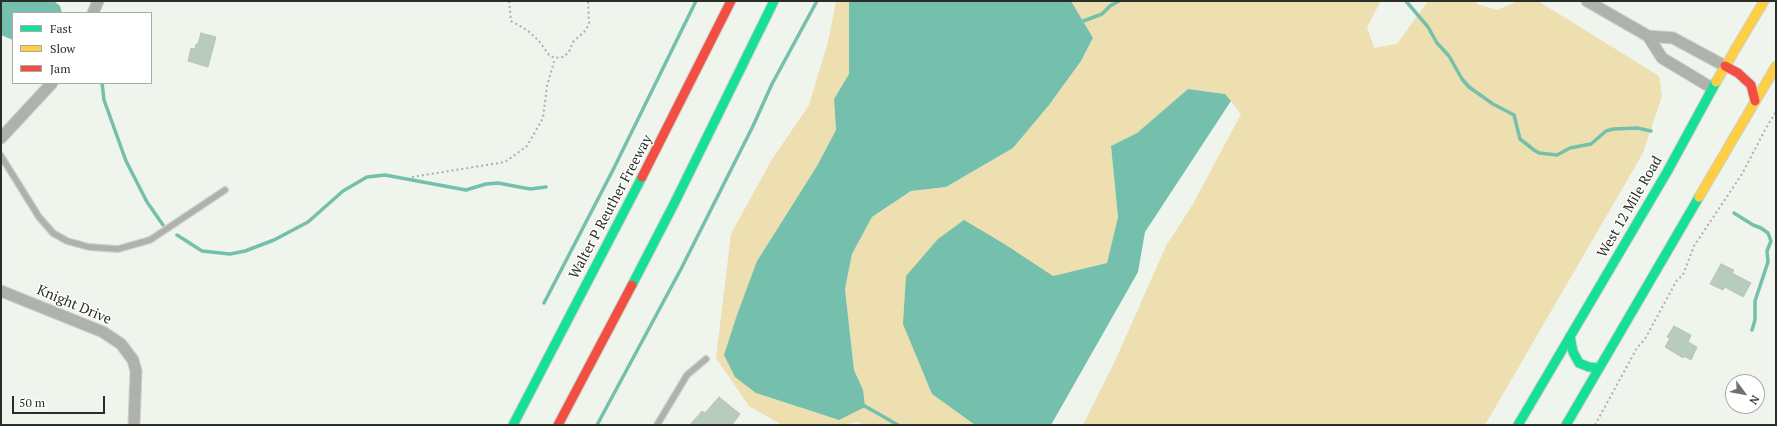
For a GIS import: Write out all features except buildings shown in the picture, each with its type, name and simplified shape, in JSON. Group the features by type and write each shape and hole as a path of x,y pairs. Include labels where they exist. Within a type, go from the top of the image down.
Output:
{"main road":[{"name":"Walter P Reuther Freeway","path":"513,425 674,116 731,1"},
{"path":"558,425 680,191 774,1"},
{"name":"West 12 Mile Road","path":"1518,425 1667,172 1712,88 1764,1"},
{"path":"1725,66 1738,73 1751,85 1755,101"},
{"path":"1566,425 1776,66"},
{"path":"1570,336 1573,352 1579,363 1589,367 1599,368"}],"street":[{"path":"94,12 98,1"},
{"path":"1594,3 1648,36 1662,58 1712,88"},
{"path":"1648,36 1673,38 1725,66"},
{"path":"1,138 51,84"},
{"name":"Knight Drive","path":"1,291 96,329 120,344 133,360 136,371 134,425"}],"lane":[{"path":"1,156 39,217 53,233 67,241 89,247 118,249 150,240 226,190"},
{"path":"657,425 687,375 706,359"}],"path":[{"path":"509,1 511,21 527,30 539,41 549,55 555,58 563,57 569,52 573,42 586,30 589,23 588,1"},
{"path":"412,177 505,162 527,146 543,118 547,86 555,58"},
{"path":"1595,425 1637,348 1645,339 1677,280 1683,275 1694,246 1742,174 1776,112"}],"shaded area":[{"path":"1,1 54,1 60,6 62,12 12,12 12,40 1,35"},
{"path":"836,1 849,1 849,74 834,99 836,130 817,166 757,261 756,393 839,420 863,390 854,370 845,289 852,254 872,217 911,191 946,187 1013,148 1049,105 1081,61 1093,39 1071,1 1381,1 1367,27 1374,48 1397,44 1428,1 1476,1 1477,4 1497,10 1518,1 1538,1 1659,76 1662,96 1643,153 1485,425 1083,425 1116,359 1166,246 1193,204 1241,114 1225,94 1188,89 1137,133 1111,146 1118,217 1107,263 1053,276 1006,245 932,394 975,425 865,425 858,422 842,425 782,425 749,406 716,358 731,234 771,161 809,105 828,42"},
{"path":"849,1 1071,1 1093,38 1081,61 1049,105 1013,148 946,187 911,191 872,217 852,254 845,289 854,370 863,390 865,407 839,420 756,393 735,377 724,355 757,261 817,166 836,130 834,99 849,74"},
{"path":"1188,89 1225,94 1231,101 1145,232 1138,272 1051,425 975,425 932,394 903,324 906,276 938,239 964,220 1006,245 1053,276 1107,263 1118,217 1111,146 1137,133"}],"waterway":[{"path":"544,303 613,170 696,1"},
{"path":"597,425 681,269 753,126 772,84 817,1"},
{"path":"1078,23 1102,14 1110,6 1119,1"},
{"path":"1406,1 1428,27 1437,43 1449,56 1462,79 1469,87 1493,104 1514,115 1520,139 1539,153 1557,155 1570,148 1591,144 1606,131 1613,129 1637,128 1651,131"},
{"path":"102,84 104,100 126,161 147,202 163,225"},
{"path":"177,235 202,251 230,254 245,251 274,240 308,222 343,191 367,177 385,175 466,190 486,184 498,183 530,189 546,187"},
{"path":"1734,213 1768,233 1771,241 1767,251 1768,262 1755,301 1755,320 1752,330"},
{"path":"863,405 898,425"}],"traffic: fast":[{"path":"632,285 674,204 774,1"},
{"path":"1518,425 1667,172 1716,82"},
{"path":"513,425 642,177"},
{"path":"1566,425 1699,197"},
{"path":"1570,336 1573,352 1579,363 1589,367 1599,368"}],"traffic: slow":[{"path":"1716,82 1764,1"},
{"path":"1699,197 1776,66"}],"traffic: jam":[{"path":"642,177 731,1"},
{"path":"1725,66 1738,73 1751,85 1755,101"},
{"path":"558,425 632,285"}]}
